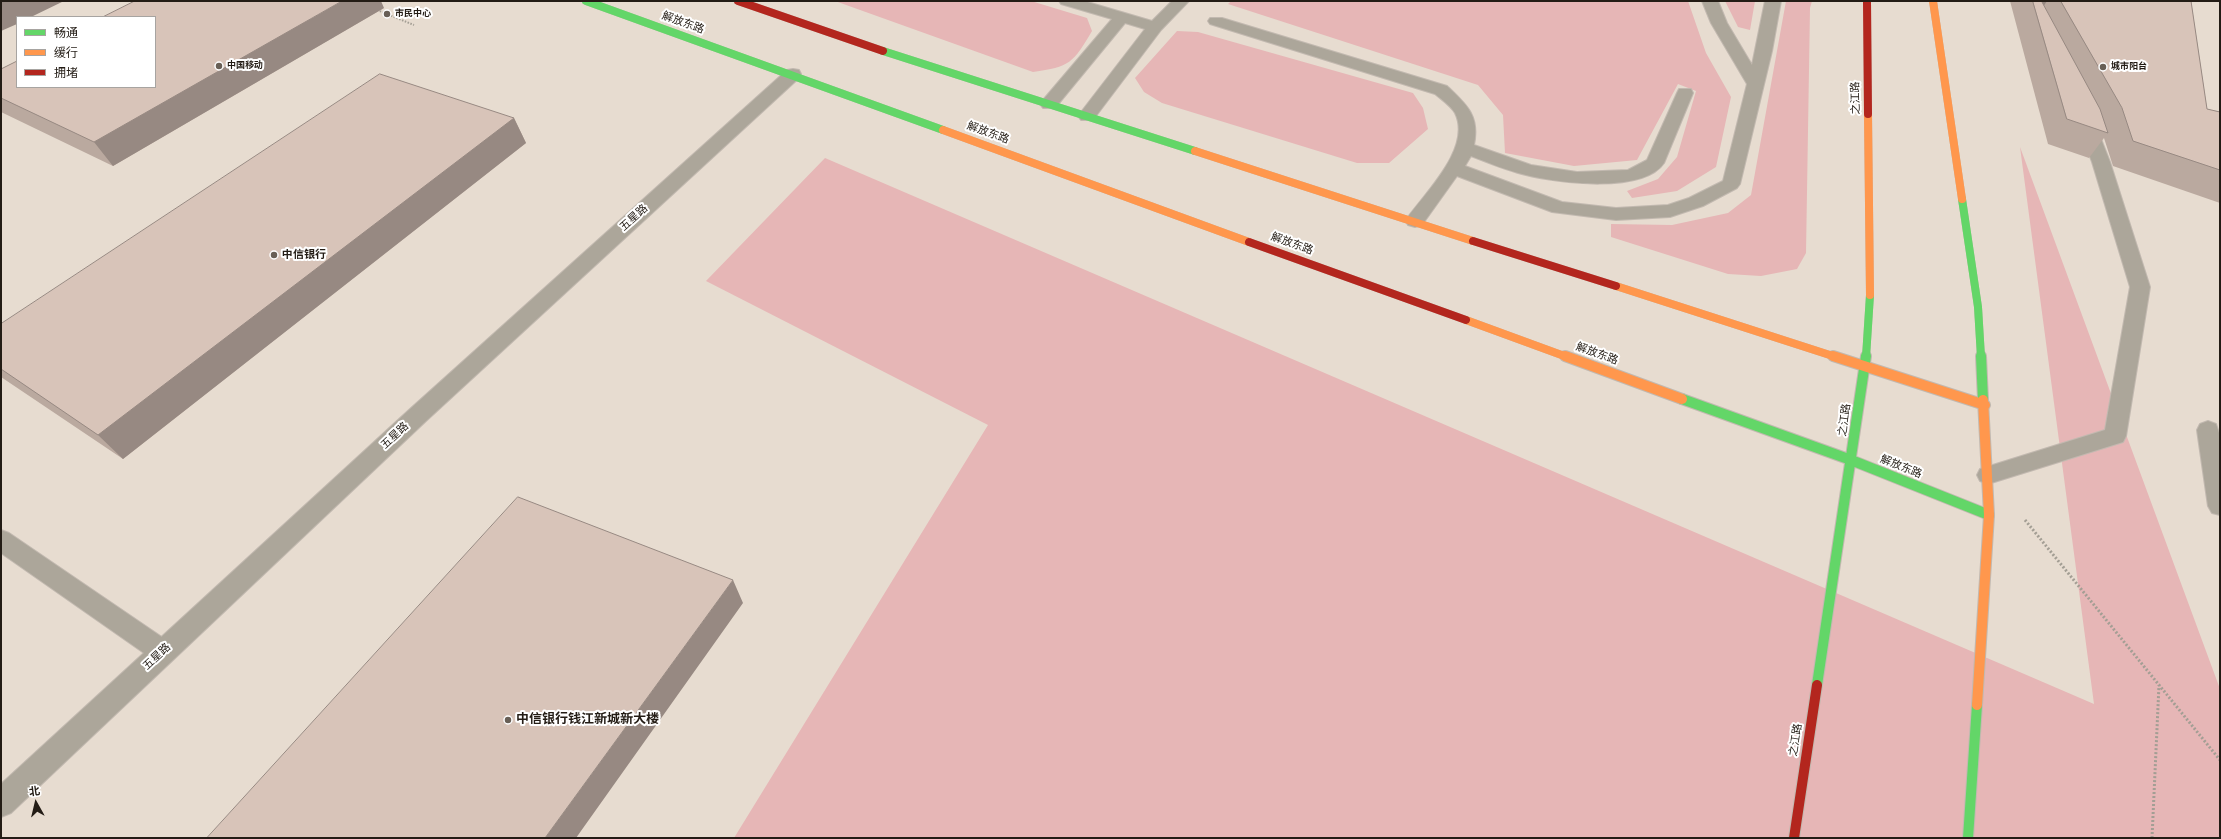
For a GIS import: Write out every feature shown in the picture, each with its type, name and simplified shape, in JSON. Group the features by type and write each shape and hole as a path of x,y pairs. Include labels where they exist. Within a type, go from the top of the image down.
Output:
{"main road":[{"name":"解放东路","path":"586,1 792,74 1851,460 1989,515"},
{"path":"738,1 833,34 1049,104 1985,404"},
{"name":"之江路","path":"1794,838 1865,366 1870,289 1867,1"},
{"path":"1933,1 1978,307 1985,404 1988,475 1989,515 1968,838"}],"street":[{"path":"1066,1 1156,27"},
{"path":"1087,116 1156,27 1181,1"},
{"path":"1710,1 1719,23 1756,85"},
{"path":"1454,168 1559,208 1616,214 1670,211 1696,202 1731,184 1756,85 1773,1"},
{"path":"1049,104 1122,17"},
{"path":"1216,21 1441,90 1463,111 1468,133 1463,155 1415,222"},
{"name":"五星路","path":"1,803 418,415 792,74"},
{"path":"1465,148 1528,170 1577,178 1632,176 1655,164 1685,93"},
{"path":"1988,475 2115,436 2140,287 2092,134 2078,107"},
{"path":"2208,430 2220,506"},
{"path":"1,540 163,652"}],"path":[{"path":"370,7 414,25"},
{"path":"2023,518 2220,760"},
{"path":"2152,838 2159,685"}],"shaded area":[{"path":"835,1 1031,1 1087,18 1092,31 1075,57 1069,62 1055,68 1033,72"},
{"path":"1231,1 1688,1 1706,53 1731,97 1716,167 1677,191 1632,198 1627,191 1658,179 1677,157 1696,91 1678,84 1637,160 1574,166 1505,153 1503,115 1478,85 1228,4"},
{"path":"1725,1 1755,1 1750,30 1738,27"},
{"path":"1786,1 1812,1 1810,8 1806,253 1797,269 1761,276 1728,274 1611,237 1611,224 1672,225 1728,213 1751,195"},
{"path":"1177,31 1198,32 1413,93 1423,108 1428,129 1389,163 1357,163 1162,103 1144,92 1135,78"},
{"path":"2020,147 2220,689 2220,838 734,838 988,425 706,281 825,158 2094,704"}],"building":[{"path":"135,1 342,1 94,142 1,98 1,69 16,62 16,88 156,88 156,16 105,16"},
{"path":"2033,1 2042,1 2100,109 2108,133 2067,119"},
{"path":"2061,1 2191,1 2207,109 2220,112 2220,170 2133,141 2122,108"},
{"name":"中信银行","path":"380,74 514,118 98,435 1,369 1,324"},
{"name":"中信银行钱江新城新大楼","path":"518,497 733,580 545,838 207,838"}],"traffic: fast":[{"path":"586,1 943,130"},
{"path":"883,51 1195,151"},
{"path":"1962,199 1978,307 1983,400"},
{"path":"1817,685 1865,366 1870,295"},
{"path":"1682,399 1851,460 1989,515"},
{"path":"1968,838 1977,705"}],"traffic: slow":[{"path":"1933,1 1962,199"},
{"path":"1868,114 1870,295"},
{"path":"943,130 1249,242"},
{"path":"1195,151 1473,241"},
{"path":"1616,286 1985,405"},
{"path":"1466,320 1682,399"},
{"path":"1977,705 1989,515 1983,400"}],"traffic: jam":[{"path":"738,1 883,51"},
{"path":"1867,1 1868,114"},
{"path":"1473,241 1616,286"},
{"path":"1249,242 1466,320"},
{"path":"1794,838 1817,685"}],"place":[{"name":"市民中心","path":"387,14"},
{"name":"中国移动","path":"219,66"},
{"name":"城市阳台","path":"2103,67"},
{"name":"中信银行","path":"274,255"},
{"name":"中信银行钱江新城新大楼","path":"508,720"}]}
